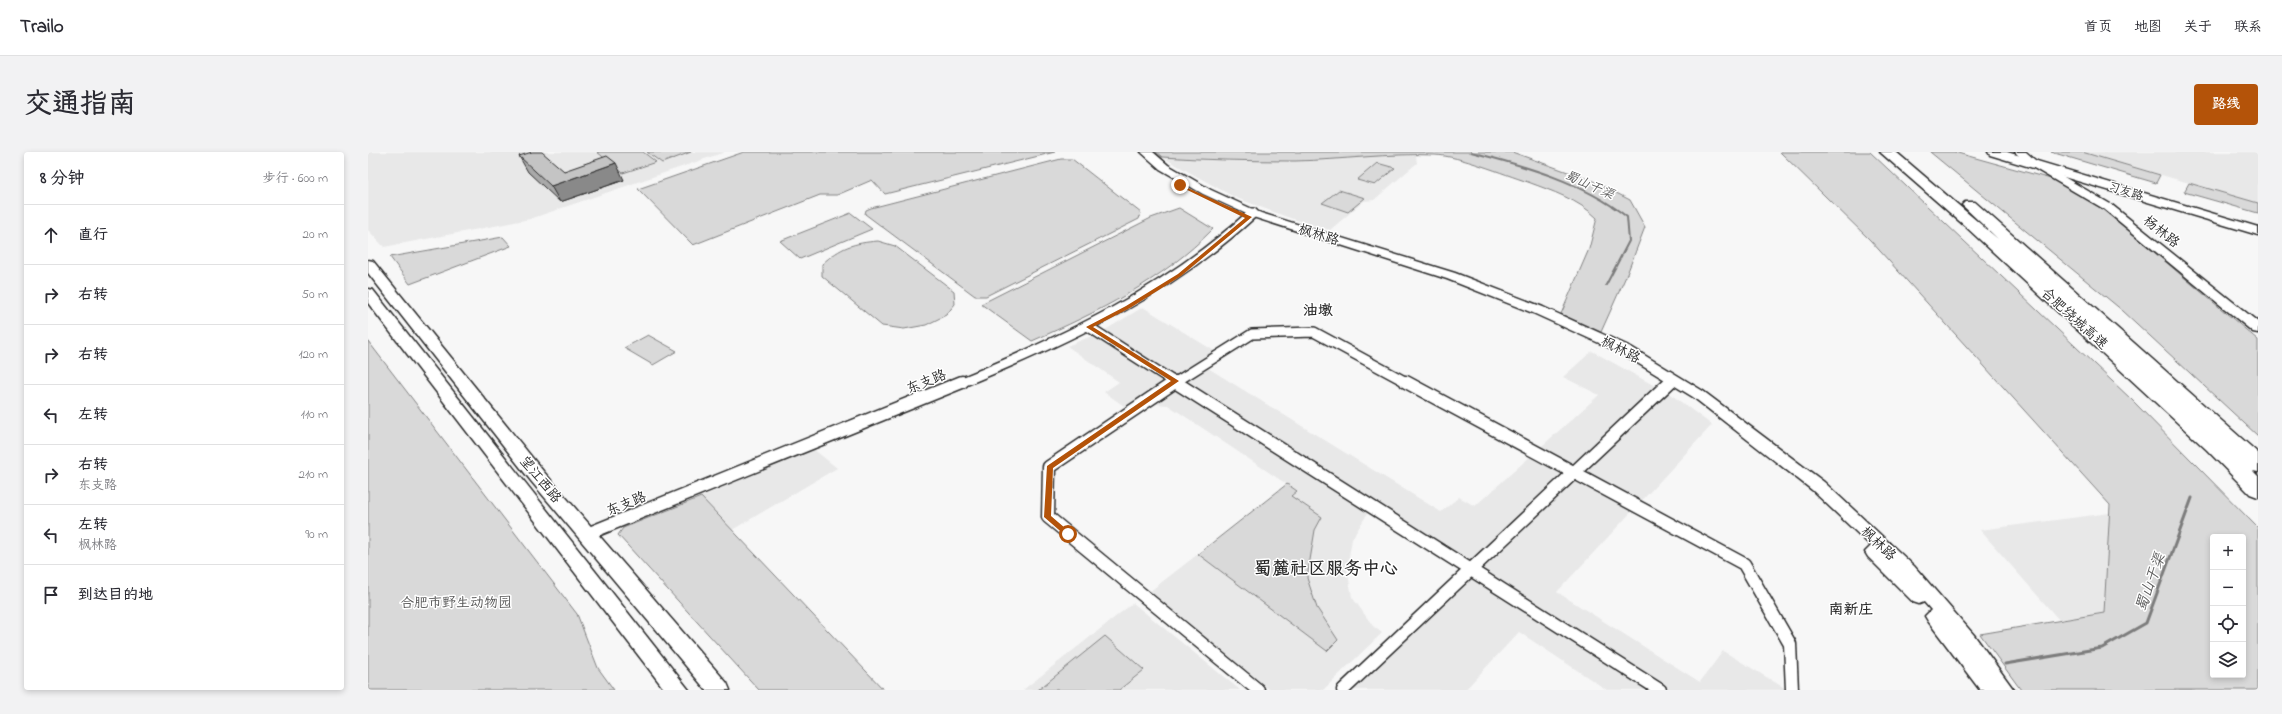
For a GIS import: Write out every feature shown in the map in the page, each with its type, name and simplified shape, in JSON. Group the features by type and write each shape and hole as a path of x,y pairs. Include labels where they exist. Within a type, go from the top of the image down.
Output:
{"highway":[{"name":"合肥绕城高速","path":"1887,152 1972,223 2208,439 2258,489"},
{"name":"合肥绕城高速","path":"1906,152 1993,224 2258,465"}],"main road":[{"name":"枫林路","path":"1132,152 1180,185 1232,211 1251,215"},
{"name":"枫林路","path":"1146,152 1164,167 1206,192 1291,233 1366,253 1491,298 1558,325 1638,366 1698,394 1818,486 1908,571 1967,640 2004,690"},
{"name":"习友路","path":"1994,152 2028,157 2258,220"},
{"name":"杨林路","path":"2020,152 2108,207 2258,329"},
{"name":"习友路","path":"2028,157 2258,231"},
{"name":"望江西路","path":"368,264 537,476 719,690"},
{"name":"望江西路","path":"368,293 678,690"},
{"name":"枫林路","path":"1670,381 1822,500 1919,597 1991,690"}],"street":[{"name":"东支路","path":"587,534 1030,354 1088,327 1128,307 1180,275 1251,215"},
{"path":"1088,327 1176,381 1660,690"},
{"path":"1258,690 1048,517 1049,467 1176,381 1252,334 1314,332 1744,564 1790,644 1792,690"},
{"path":"1343,690 1670,381"}],"shaded area":[{"path":"368,152 725,152 530,219 384,247 368,230"},
{"path":"2082,152 2258,152 2258,203 2189,183"},
{"path":"1382,154 1416,156 1417,163 1374,200 1364,201 1330,230 1290,218 1234,197 1162,157 1218,160 1296,161"},
{"path":"1143,307 1224,357 1208,368 1441,512 1459,497 1475,506 1599,395 1563,377 1592,351 1673,396 1712,425 1557,592 1700,682 1723,651 1788,690 1607,690 1519,632 1465,690 1353,690 1470,577 1369,511 1352,539 1347,568 1352,597 1373,626 1382,633 1323,690 1270,690 1149,592 1198,554 1328,651 1337,640 1317,608 1307,578 1315,530 1291,496 1297,491 1168,405 1156,404 1137,415 1104,392 1119,382 1067,346 1102,332"},
{"path":"812,448 837,468 732,530 701,497"},
{"path":"2110,513 2104,613 2059,620 1980,530"},
{"path":"1133,603 1240,690 1023,690"}],"green space":[{"path":"597,152 643,152 656,162 623,173"},
{"path":"647,152 691,152 662,163"},
{"path":"744,152 1055,152 885,194 872,180 837,195 820,195 693,245 638,189"},
{"path":"1156,152 1512,152 1593,181 1630,200 1645,227 1627,274 1601,332 1561,314 1589,249 1597,218 1574,201 1556,193 1469,162 1445,156 1400,155 1295,161 1262,161 1162,157"},
{"path":"1780,152 1870,152 2131,399 2258,528 2258,690 2021,690 1980,634 2104,613 2110,505 1870,240"},
{"path":"1930,152 1954,152 2076,186 2258,340 2258,436 2123,311"},
{"path":"2051,152 2082,152 2160,175 2156,183"},
{"path":"1061,159 1072,159 1141,213 1139,219 986,296 975,296 865,214 866,210 871,208"},
{"path":"1377,163 1395,168 1375,185 1357,180"},
{"path":"2189,183 2258,203 2258,213 2184,192"},
{"path":"1339,190 1365,198 1348,212 1322,203"},
{"path":"1179,208 1213,229 1193,248 1151,280 1081,319 1032,341 981,304 1151,218"},
{"path":"851,213 872,229 800,259 780,241"},
{"path":"503,237 511,246 410,284 390,257"},
{"path":"878,241 895,246 954,291 955,304 946,315 926,325 904,329 882,326 822,276 822,264 841,250 861,243"},
{"path":"648,335 677,351 653,365 624,348"},
{"name":"合肥市野生动物园","path":"368,341 577,614 598,668 614,690 368,690"},
{"path":"1287,484 1297,491 1291,496 1322,517 1315,530 1307,578 1317,608 1338,640 1327,651 1198,554"},
{"path":"701,497 884,690 759,690 618,535 623,528"},
{"path":"1105,636 1144,670 1119,690 1038,690"}],"building":[{"path":"532,152 542,152 564,171 607,156 616,163 551,186 519,156"}],"waterway":[{"name":"蜀山干渠","path":"1471,152 1532,169 1573,185 1592,194 1627,217 1629,241 1606,285"},
{"name":"蜀山干渠","path":"2005,664 2102,648 2146,623 2192,498"}],"district":[{"name":"油墩","path":"1318,310"},
{"name":"蜀麓社区服务中心","path":"1326,568"},
{"name":"南新庄","path":"1851,609"}],"route":[{"path":"1068,534 1048,517 1049,467 1176,381 1088,327 1128,307 1180,275 1249,217 1232,211 1180,185"}]}
